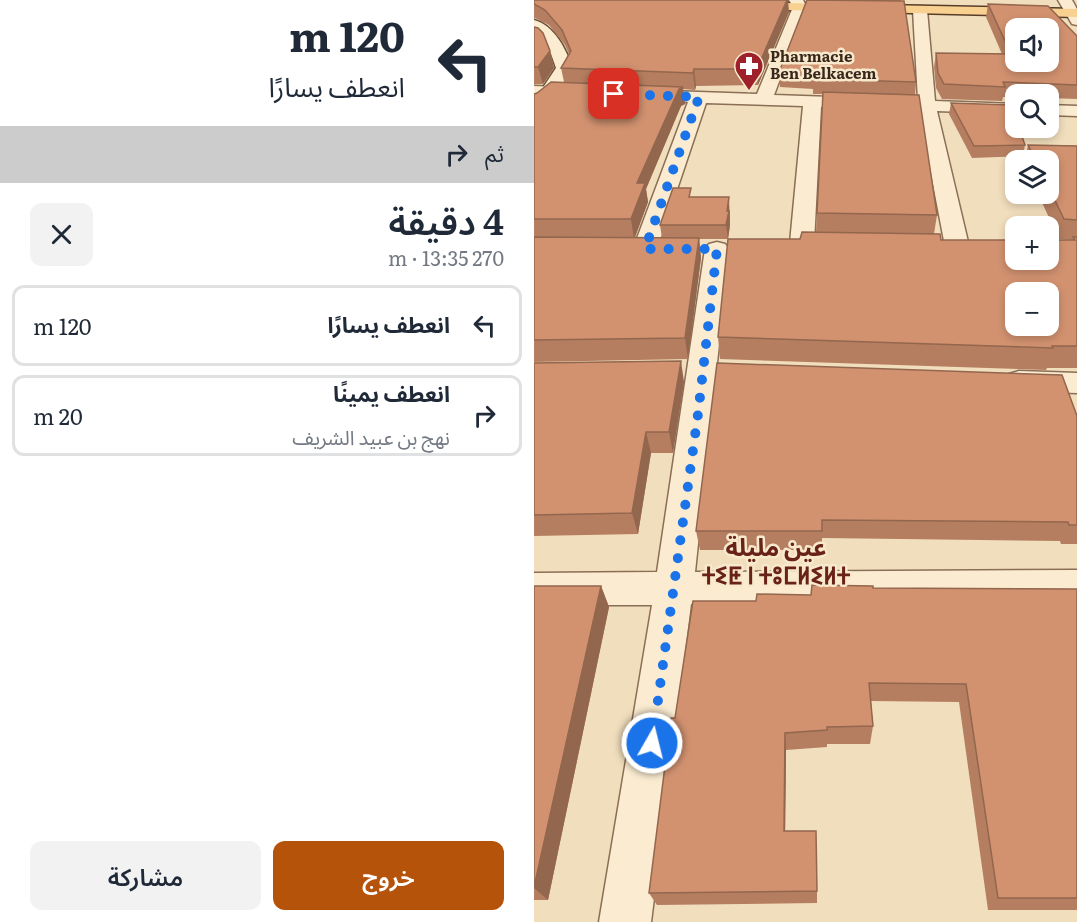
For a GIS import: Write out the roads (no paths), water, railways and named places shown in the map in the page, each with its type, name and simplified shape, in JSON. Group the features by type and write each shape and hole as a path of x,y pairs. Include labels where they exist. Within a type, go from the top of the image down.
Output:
{"main road":[{"path":"734,5 798,4 920,10 1073,12"}],"street":[{"path":"764,99 798,4"},
{"path":"920,10 927,106 969,246 933,245"},
{"path":"534,24 542,37 561,54 564,68 542,91 534,106"},
{"path":"542,91 1005,109"},
{"path":"645,249 699,97"},
{"path":"812,101 791,244 826,243"},
{"path":"1059,110 1077,111"},
{"path":"625,922 675,587 704,371 717,249"},
{"path":"995,381 1077,384"},
{"path":"534,589 1077,586"}],"place":[{"name":"Pharmacie Ben Belkacem","path":"749,92"}],"district":[{"name":"عين مليلة ⵜⵉⵟ ⵏ ⵜⵓⵎⵍⵉⵍⵜ","path":"776,562"}]}
